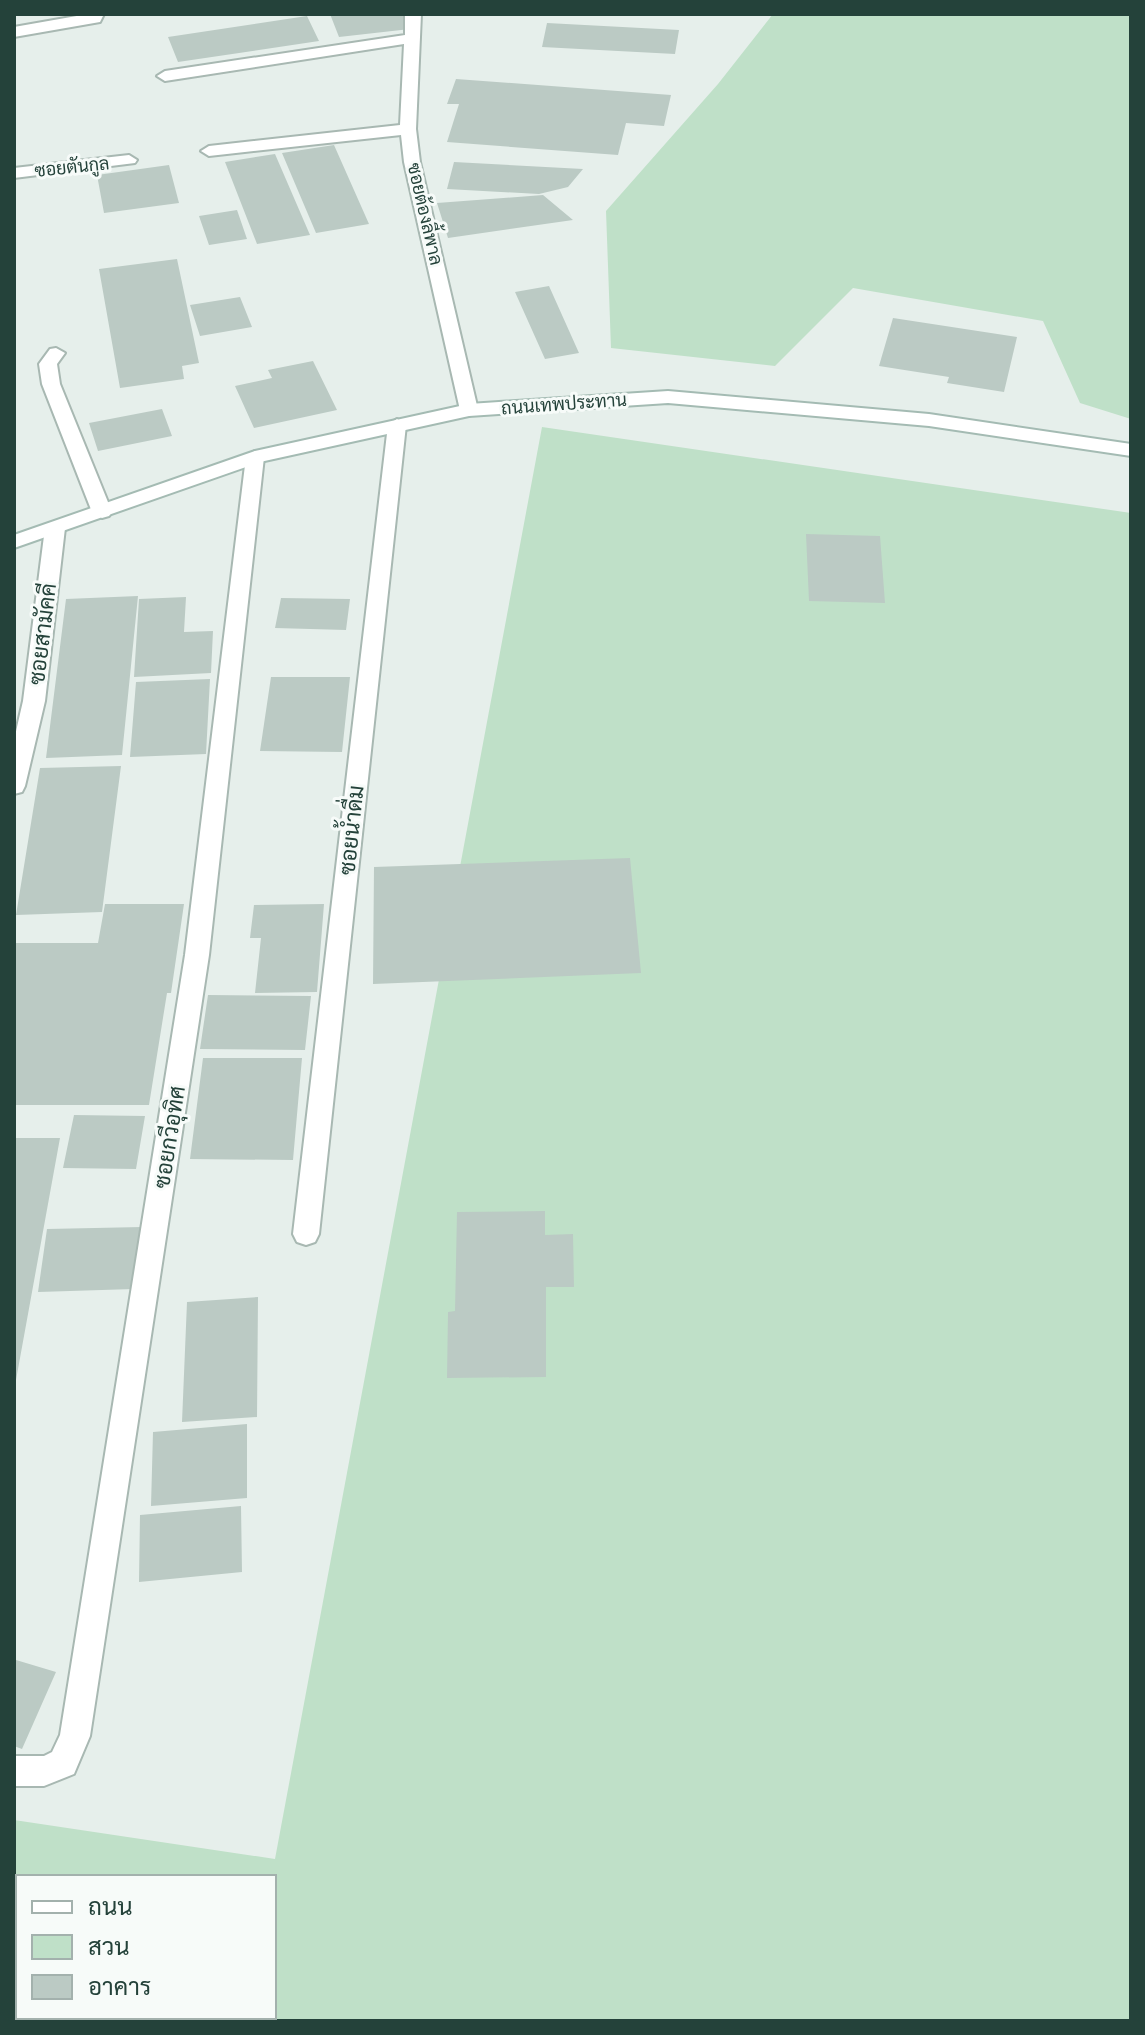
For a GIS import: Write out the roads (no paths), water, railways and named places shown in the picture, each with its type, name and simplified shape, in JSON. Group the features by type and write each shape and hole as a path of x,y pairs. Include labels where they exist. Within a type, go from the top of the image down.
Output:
{"street":[{"path":"14,32 77,23 95,19 96,14"},
{"name":"ซอยต้องลี้พาล","path":"413,14 408,129 412,162 469,410"},
{"path":"165,76 412,38"},
{"path":"209,151 408,129"},
{"name":"ซอยตันกูล","path":"14,173 129,160"},
{"path":"56,353 48,364 51,384 102,512"},
{"name":"ถนนเทพประทาน","path":"14,542 255,457 469,410 668,397 929,420 1131,450"},
{"name":"ซอยน้ำดื่ม","path":"306,1234 397,425"},
{"name":"ซอยกวีอุทิศ","path":"14,1771 44,1771 63,1763 75,1736 197,955 255,457"},
{"name":"ซอยสามัคคี","path":"14,786 34,701 55,528"}]}
